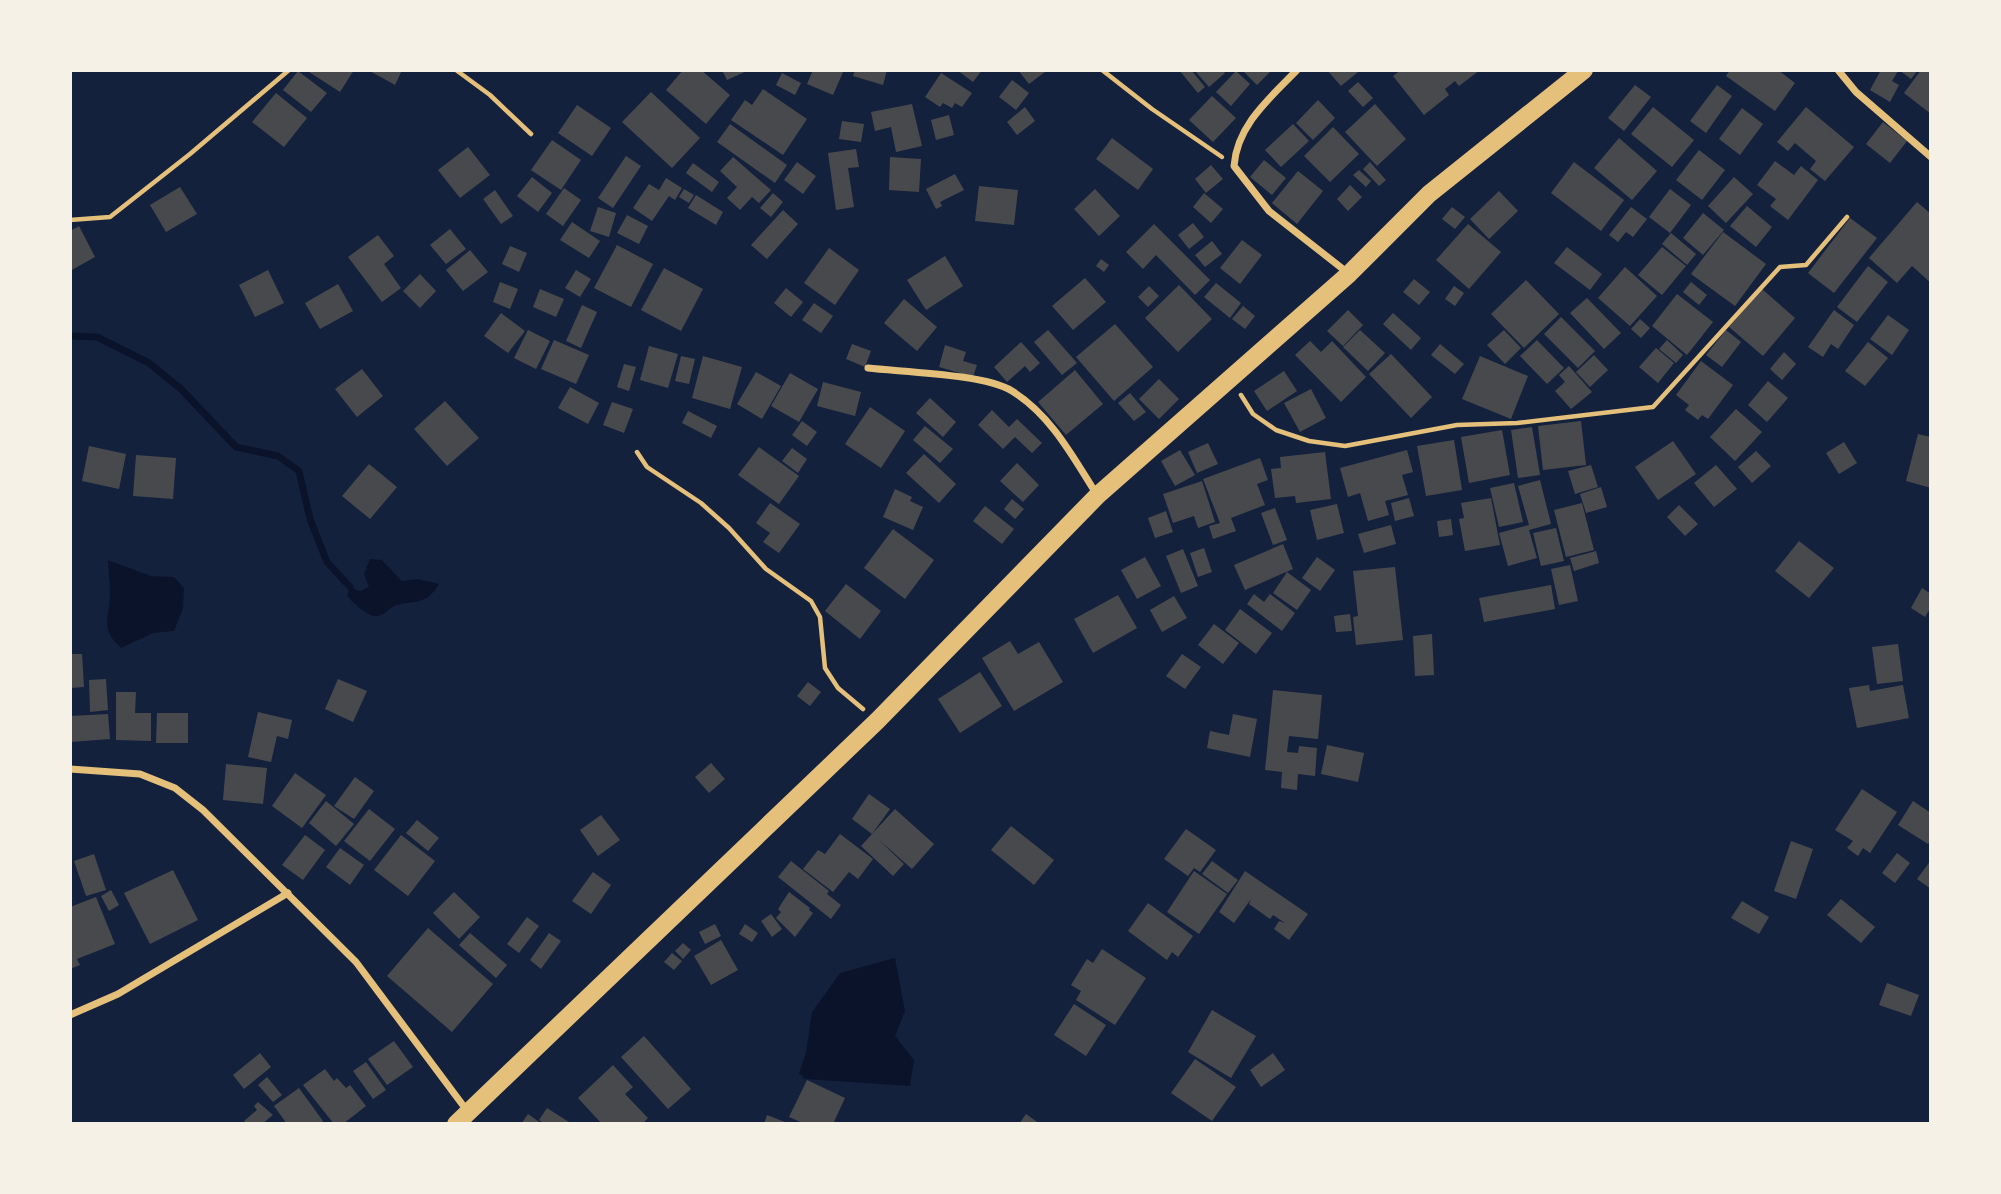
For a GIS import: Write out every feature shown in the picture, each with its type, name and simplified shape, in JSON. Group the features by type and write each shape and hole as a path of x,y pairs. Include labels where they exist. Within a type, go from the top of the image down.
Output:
{"main road":[{"path":"463,1118 877,721 1098,495 1349,274 1429,194 1584,70"}],"street":[{"path":"1297,70 1249,122 1236,148 1234,166 1269,211 1349,274"},
{"path":"1839,70 1856,92 1931,157"},
{"path":"868,368 970,379 1011,390 1055,429 1098,495"},
{"path":"70,769 140,774 176,788 203,810 356,962 463,1118"},
{"path":"70,1015 118,995 288,893"}],"path":[{"path":"70,220 110,217 289,70"},
{"path":"456,70 490,95 531,134"},
{"path":"1102,70 1152,109 1234,166"},
{"path":"1229,377 1254,414 1276,430 1309,441 1345,446 1457,425 1517,423 1653,407 1780,267 1806,265 1847,217"},
{"path":"637,452 647,467 701,503 729,528 766,569 811,601 820,617 825,668 838,688 877,721"}],"water":[{"path":"370,559 382,560 402,581 418,579 439,584 426,599 397,605 373,616 347,596 350,587 360,591 369,587 364,574"},
{"path":"108,560 151,576 174,577 184,588 183,609 174,631 153,633 121,648 114,641 107,622 110,593"},
{"path":"895,958 905,1011 895,1036 914,1060 910,1086 805,1079 799,1073 806,1053 812,1012 840,973"}],"building":[{"path":"306,70 354,70 340,92"},
{"path":"368,70 402,70 395,85"},
{"path":"683,70 701,70 730,95 706,124 666,90"},
{"path":"722,70 749,70 727,80"},
{"path":"813,70 844,70 833,95 807,84"},
{"path":"855,70 887,70 883,85 853,76"},
{"path":"957,70 982,70 973,82"},
{"path":"1018,70 1044,70 1045,72 1029,84"},
{"path":"1179,70 1191,70 1205,87 1198,93"},
{"path":"1222,70 1225,73 1209,87 1196,72"},
{"path":"1242,70 1272,70 1257,85"},
{"path":"1327,70 1356,70 1358,72 1341,86"},
{"path":"1401,70 1480,70 1459,86 1455,81 1445,89 1449,95 1424,115 1393,76"},
{"path":"1730,70 1778,70 1795,83 1775,111 1726,76"},
{"path":"1881,70 1898,71 1892,81 1899,85 1890,102 1870,90"},
{"path":"1899,70 1918,70 1911,79"},
{"path":"1921,70 1931,70 1931,114 1904,93"},
{"path":"298,71 327,93 311,112 283,90"},
{"path":"1236,71 1250,84 1231,106 1216,92"},
{"path":"782,73 801,83 795,95 776,85"},
{"path":"941,73 972,93 962,107 955,103 952,108 943,103 940,107 925,97"},
{"path":"1012,80 1029,93 1016,110 999,97"},
{"path":"1358,82 1373,98 1363,107 1348,91"},
{"path":"1635,85 1651,97 1624,131 1608,118"},
{"path":"1717,85 1732,96 1706,133 1690,121"},
{"path":"763,89 807,119 783,155 731,120 745,100 752,105"},
{"path":"651,92 700,138 672,168 622,122"},
{"path":"276,93 307,118 284,147 252,122"},
{"path":"1212,96 1236,118 1213,142 1189,120"},
{"path":"1318,100 1335,118 1313,140 1296,123"},
{"path":"912,104 922,146 896,152 891,127 875,131 871,112"},
{"path":"1375,104 1406,139 1377,166 1345,132"},
{"path":"577,105 611,128 592,156 558,133"},
{"path":"1025,107 1035,121 1017,135 1007,122"},
{"path":"1653,107 1694,140 1672,167 1631,134"},
{"path":"1806,107 1854,147 1825,181 1810,169 1816,161 1795,143 1788,151 1777,142"},
{"path":"1742,108 1763,124 1740,155 1719,139"},
{"path":"949,115 954,135 936,140 931,120"},
{"path":"842,121 864,124 861,142 839,139"},
{"path":"1883,122 1907,141 1890,163 1866,144"},
{"path":"730,124 787,165 775,183 717,142"},
{"path":"1293,124 1309,141 1281,167 1265,150"},
{"path":"1333,127 1359,154 1330,182 1304,156"},
{"path":"1112,138 1153,169 1138,190 1096,159"},
{"path":"1619,138 1657,171 1632,200 1594,168"},
{"path":"552,140 581,160 561,190 531,170"},
{"path":"468,147 490,175 460,198 438,170"},
{"path":"856,149 859,167 848,168 854,207 836,210 828,153"},
{"path":"1699,150 1725,170 1702,200 1676,180"},
{"path":"626,156 641,166 613,208 598,198"},
{"path":"733,157 771,190 759,203 752,197 740,210 727,198 737,187 720,171"},
{"path":"890,157 921,159 919,192 889,190"},
{"path":"1264,160 1286,178 1272,195 1250,177"},
{"path":"1775,161 1794,175 1801,166 1818,180 1788,220 1770,206 1776,199 1757,185"},
{"path":"797,162 816,176 803,194 784,180"},
{"path":"1370,162 1386,180 1379,186 1363,169"},
{"path":"1574,162 1624,200 1601,231 1551,193"},
{"path":"693,163 719,182 712,192 686,173"},
{"path":"1211,165 1223,179 1206,193 1195,179"},
{"path":"1359,170 1371,181 1366,187 1353,175"},
{"path":"1298,171 1323,191 1297,224 1272,203"},
{"path":"955,174 964,190 940,202 942,206 936,209 926,189"},
{"path":"532,177 552,193 538,212 517,196"},
{"path":"1734,177 1753,194 1726,223 1708,206"},
{"path":"666,178 682,188 675,200 669,196 652,221 633,208 649,184 659,190"},
{"path":"1350,185 1362,197 1348,211 1337,199"},
{"path":"979,186 1018,190 1014,225 975,221"},
{"path":"180,187 197,214 166,232 150,205"},
{"path":"564,188 581,200 563,226 546,214"},
{"path":"684,189 694,195 689,203 679,197"},
{"path":"1095,189 1120,216 1099,236 1074,209"},
{"path":"1670,189 1691,205 1670,233 1649,217"},
{"path":"495,190 513,216 501,224 483,199"},
{"path":"1499,191 1518,211 1489,239 1470,219"},
{"path":"773,193 783,202 771,217 760,208"},
{"path":"1204,193 1223,209 1211,223 1193,207"},
{"path":"696,195 723,212 716,225 688,208"},
{"path":"1917,202 1931,214 1931,283 1912,266 1897,283 1869,258"},
{"path":"1747,206 1772,227 1756,247 1730,226"},
{"path":"598,207 616,213 609,237 590,231"},
{"path":"1452,207 1465,217 1455,229 1442,219"},
{"path":"1631,207 1647,219 1633,237 1626,232 1618,242 1609,235"},
{"path":"783,210 798,224 767,259 751,245"},
{"path":"1703,213 1724,230 1703,255 1683,238"},
{"path":"627,215 648,226 639,244 617,233"},
{"path":"1850,218 1877,238 1834,293 1808,273"},
{"path":"572,222 600,241 589,258 560,240"},
{"path":"1193,223 1204,237 1189,249 1178,235"},
{"path":"1154,224 1210,280 1195,295 1156,255 1143,269 1126,252"},
{"path":"1468,224 1501,252 1469,289 1436,260"},
{"path":"79,226 95,257 70,271 70,231"},
{"path":"450,229 466,249 446,264 430,245"},
{"path":"1723,232 1766,264 1735,306 1691,274"},
{"path":"1671,233 1696,254 1687,265 1662,244"},
{"path":"378,235 394,256 384,264 401,288 382,302 348,257"},
{"path":"1242,240 1262,255 1240,284 1220,268"},
{"path":"1212,241 1222,254 1205,267 1195,255"},
{"path":"617,245 653,264 631,307 594,288"},
{"path":"510,246 527,253 519,272 502,264"},
{"path":"1567,247 1602,274 1590,290 1554,263"},
{"path":"1662,247 1686,266 1662,295 1638,275"},
{"path":"829,248 859,270 835,305 804,283"},
{"path":"470,250 488,272 463,291 446,270"},
{"path":"945,256 963,286 926,310 907,280"},
{"path":"1101,259 1109,265 1104,272 1096,266"},
{"path":"1868,266 1888,282 1857,322 1837,307"},
{"path":"1625,267 1657,296 1630,326 1598,298"},
{"path":"664,268 703,289 681,331 641,310"},
{"path":"268,270 284,303 255,317 239,285"},
{"path":"576,270 591,279 580,297 565,288"},
{"path":"420,274 436,291 420,308 403,291"},
{"path":"1085,278 1106,302 1073,330 1052,306"},
{"path":"1414,279 1430,292 1419,305 1403,292"},
{"path":"1526,280 1559,314 1524,348 1491,314"},
{"path":"500,282 518,289 510,309 493,302"},
{"path":"1691,282 1707,295 1699,305 1683,292"},
{"path":"1216,283 1241,303 1230,318 1204,297"},
{"path":"338,284 353,311 320,329 305,303"},
{"path":"1179,285 1212,319 1178,352 1145,318"},
{"path":"1149,286 1159,296 1148,307 1138,297"},
{"path":"1454,286 1464,293 1455,306 1445,299"},
{"path":"786,288 803,302 791,317 774,303"},
{"path":"540,289 564,299 556,317 533,307"},
{"path":"1762,289 1795,318 1763,356 1729,327"},
{"path":"1677,294 1713,322 1687,355 1652,326"},
{"path":"1587,298 1621,333 1604,349 1570,313"},
{"path":"904,299 937,327 917,351 884,323"},
{"path":"814,303 833,316 821,333 802,320"},
{"path":"582,305 597,312 581,348 566,341"},
{"path":"1243,306 1255,316 1245,329 1232,319"},
{"path":"1348,310 1363,325 1343,346 1327,331"},
{"path":"1834,310 1854,325 1838,349 1831,344 1823,357 1808,347"},
{"path":"501,313 525,331 508,353 484,336"},
{"path":"1393,313 1421,338 1411,350 1383,324"},
{"path":"1888,315 1909,330 1892,355 1870,339"},
{"path":"1561,317 1595,351 1578,368 1544,334"},
{"path":"1640,319 1650,328 1641,338 1631,329"},
{"path":"1115,324 1153,367 1114,401 1076,357"},
{"path":"528,330 550,341 536,369 514,358"},
{"path":"1048,330 1077,363 1062,375 1034,342"},
{"path":"1360,330 1385,353 1368,371 1343,347"},
{"path":"1504,330 1521,348 1505,364 1487,345"},
{"path":"1726,330 1741,342 1722,367 1706,355"},
{"path":"554,340 589,355 576,384 541,369"},
{"path":"1537,340 1564,368 1547,384 1520,356"},
{"path":"1667,340 1683,355 1676,363 1659,349"},
{"path":"1310,341 1321,352 1332,341 1366,377 1341,402 1295,355"},
{"path":"1021,342 1040,363 1030,372 1025,366 1007,382 994,367"},
{"path":"1868,342 1888,358 1865,386 1845,371"},
{"path":"852,344 871,351 865,367 846,359"},
{"path":"1440,344 1464,364 1455,374 1431,355"},
{"path":"945,345 966,352 963,361 977,365 973,377 939,367"},
{"path":"649,346 678,354 668,388 640,380"},
{"path":"1656,348 1674,363 1658,383 1639,367"},
{"path":"1784,352 1796,364 1782,380 1770,369"},
{"path":"1391,354 1432,397 1411,418 1369,374"},
{"path":"1594,355 1608,370 1590,387 1576,372"},
{"path":"681,356 695,359 689,384 675,381"},
{"path":"703,356 742,367 730,409 692,398"},
{"path":"1480,356 1528,376 1511,419 1462,399"},
{"path":"1701,361 1733,385 1708,419 1702,415 1698,420 1685,410 1689,405 1676,395"},
{"path":"624,364 636,367 629,391 617,387"},
{"path":"1569,366 1592,392 1571,409 1555,391 1565,382 1559,375"},
{"path":"362,369 383,396 357,417 335,389"},
{"path":"1075,370 1103,404 1066,435 1038,402"},
{"path":"1284,371 1297,391 1267,411 1254,391"},
{"path":"756,372 781,386 762,419 737,404"},
{"path":"790,373 818,389 799,422 771,406"},
{"path":"1159,379 1179,399 1159,419 1139,399"},
{"path":"1768,381 1788,398 1767,422 1748,405"},
{"path":"823,382 861,392 855,416 817,406"},
{"path":"570,387 599,403 588,424 558,408"},
{"path":"1311,389 1326,418 1300,432 1284,403"},
{"path":"1130,393 1146,412 1134,421 1118,403"},
{"path":"930,398 956,422 943,437 916,413"},
{"path":"445,401 479,438 447,466 414,429"},
{"path":"612,402 633,409 624,433 603,425"},
{"path":"870,407 905,431 881,468 845,444"},
{"path":"1736,409 1762,432 1735,461 1710,437"},
{"path":"992,410 1009,427 1017,419 1042,443 1032,453 1015,437 1003,449 978,425"},
{"path":"688,411 717,426 711,438 682,423"},
{"path":"802,421 817,432 807,446 792,435"},
{"path":"1581,421 1586,465 1543,470 1538,426"},
{"path":"925,426 953,449 940,463 913,440"},
{"path":"1532,427 1540,475 1518,478 1511,430"},
{"path":"1502,430 1510,475 1469,483 1461,437"},
{"path":"1918,434 1931,437 1931,488 1906,481"},
{"path":"1454,440 1462,490 1426,496 1417,446"},
{"path":"1673,441 1696,474 1658,500 1635,467"},
{"path":"1844,442 1857,463 1839,474 1826,453"},
{"path":"1208,443 1218,464 1197,473 1188,452"},
{"path":"89,446 126,454 119,489 82,481"},
{"path":"759,447 799,476 779,504 738,475"},
{"path":"792,448 807,459 798,473 782,461"},
{"path":"1180,450 1195,475 1175,486 1161,461"},
{"path":"1407,450 1413,472 1402,475 1408,495 1385,501 1389,515 1368,521 1360,493 1348,497 1340,468"},
{"path":"1756,451 1771,466 1752,483 1738,467"},
{"path":"1325,452 1331,499 1296,503 1295,496 1275,498 1271,469 1281,468 1280,457"},
{"path":"924,454 956,484 939,503 906,473"},
{"path":"136,455 176,458 173,499 133,496"},
{"path":"1260,458 1268,480 1257,484 1265,505 1231,518 1236,531 1213,539 1209,526 1220,523 1203,479"},
{"path":"1017,463 1039,485 1023,502 1000,481"},
{"path":"369,464 397,487 370,519 342,496"},
{"path":"1591,465 1598,487 1575,494 1568,471"},
{"path":"1716,465 1737,489 1714,507 1694,483"},
{"path":"1540,480 1551,524 1529,530 1537,558 1508,566 1499,533 1529,525 1518,486"},
{"path":"1202,481 1215,522 1198,528 1194,516 1173,523 1163,494"},
{"path":"1514,483 1523,522 1499,527 1490,488"},
{"path":"1601,487 1607,507 1586,513 1580,494"},
{"path":"895,489 912,497 910,501 923,507 913,530 883,517"},
{"path":"1409,498 1414,516 1395,521 1391,503"},
{"path":"1491,498 1500,545 1465,551 1459,519 1464,518 1461,503"},
{"path":"1012,499 1024,509 1015,519 1004,509"},
{"path":"770,503 800,524 779,553 763,542 770,533 756,523"},
{"path":"1582,503 1594,550 1566,557 1554,510"},
{"path":"1337,504 1344,533 1317,540 1310,510"},
{"path":"1679,505 1698,524 1685,536 1667,517"},
{"path":"985,506 1014,529 1002,544 973,521"},
{"path":"1275,508 1287,540 1273,545 1261,513"},
{"path":"1166,511 1173,532 1155,538 1148,518"},
{"path":"1451,519 1453,535 1439,537 1437,521"},
{"path":"1391,525 1396,544 1364,553 1358,534"},
{"path":"1556,528 1564,561 1541,566 1533,533"},
{"path":"893,529 934,560 905,599 864,568"},
{"path":"1799,541 1834,568 1809,598 1775,571"},
{"path":"1283,544 1293,569 1245,590 1234,565"},
{"path":"1204,548 1212,572 1198,577 1190,553"},
{"path":"1183,549 1198,586 1181,593 1166,556"},
{"path":"1596,551 1599,563 1574,571 1570,558"},
{"path":"1145,557 1161,586 1137,599 1121,570"},
{"path":"1317,557 1335,570 1320,591 1302,578"},
{"path":"1570,565 1578,601 1559,605 1551,569"},
{"path":"1395,567 1403,640 1356,645 1353,617 1358,616 1353,571"},
{"path":"1287,572 1311,590 1297,610 1273,593"},
{"path":"846,584 881,611 860,639 825,611"},
{"path":"1551,585 1555,609 1484,622 1479,598"},
{"path":"1922,588 1931,594 1931,607 1925,617 1911,608"},
{"path":"1254,594 1264,602 1270,594 1295,613 1282,631 1247,604"},
{"path":"1118,595 1137,628 1093,653 1074,619"},
{"path":"1174,596 1187,618 1162,632 1150,610"},
{"path":"1240,609 1272,633 1256,654 1225,630"},
{"path":"1350,614 1352,631 1336,632 1334,616"},
{"path":"1214,624 1239,643 1223,664 1198,645"},
{"path":"1432,634 1434,675 1415,676 1413,636"},
{"path":"1010,641 1018,654 1039,642 1063,682 1014,711 982,658"},
{"path":"1898,644 1903,681 1877,684 1872,647"},
{"path":"70,654 82,654 84,687 70,688"},
{"path":"1182,654 1201,667 1185,689 1166,676"},
{"path":"980,672 1002,706 960,733 938,699"},
{"path":"106,679 108,710 90,712 89,680"},
{"path":"338,679 367,691 353,722 325,709"},
{"path":"808,682 821,692 810,706 797,696"},
{"path":"1869,685 1870,691 1903,685 1909,718 1857,728 1849,688"},
{"path":"1273,690 1322,695 1318,739 1289,736 1287,752 1298,753 1299,746 1317,748 1315,776 1298,774 1297,790 1281,788 1282,772 1265,770"},
{"path":"116,692 136,692 135,713 151,713 151,741 116,740"},
{"path":"258,712 292,720 288,739 277,736 271,762 248,757"},
{"path":"157,713 188,713 188,743 156,743"},
{"path":"108,714 110,739 70,742 70,716"},
{"path":"1233,714 1257,719 1250,757 1207,748 1210,731 1229,735"},
{"path":"1327,745 1364,753 1358,782 1321,774"},
{"path":"711,763 725,779 709,793 695,777"},
{"path":"226,764 267,768 263,804 223,800"},
{"path":"295,773 326,795 302,828 272,806"},
{"path":"355,777 374,791 354,819 334,806"},
{"path":"1862,789 1897,812 1870,853 1863,848 1858,856 1847,848 1853,841 1835,830"},
{"path":"869,794 890,809 872,834 852,819"},
{"path":"326,801 354,824 336,846 309,823"},
{"path":"1913,801 1931,813 1931,839 1928,844 1898,825"},
{"path":"369,809 395,829 370,861 344,841"},
{"path":"895,809 934,844 912,869 878,839 904,864 893,876 861,846"},
{"path":"601,815 620,840 598,856 580,830"},
{"path":"417,820 439,838 428,851 406,833"},
{"path":"1011,826 1054,860 1034,885 991,850"},
{"path":"1186,829 1216,850 1200,872 1194,868 1188,876 1164,859"},
{"path":"840,834 873,859 858,879 849,872 833,892 803,869 818,850 825,854"},
{"path":"305,835 325,850 303,880 282,865"},
{"path":"401,835 435,861 408,896 374,870"},
{"path":"1791,841 1813,849 1796,899 1774,891"},
{"path":"340,848 364,865 350,885 326,867"},
{"path":"1897,853 1910,863 1895,883 1882,873"},
{"path":"94,854 106,890 86,896 74,861"},
{"path":"1931,860 1931,889 1917,879"},
{"path":"791,861 829,891 827,894 841,905 831,919 778,877"},
{"path":"1212,861 1238,880 1228,893 1202,874"},
{"path":"173,870 198,920 150,944 124,893"},
{"path":"1194,871 1227,894 1199,934 1167,912"},
{"path":"1245,871 1308,914 1289,940 1274,929 1279,921 1285,923 1273,915 1270,919 1249,904 1251,899 1234,923 1219,912"},
{"path":"593,872 611,885 591,914 572,901"},
{"path":"111,890 119,905 109,911 101,896"},
{"path":"454,892 480,917 459,939 433,913"},
{"path":"789,892 813,913 795,937 776,918 781,912 778,909"},
{"path":"96,897 115,944 77,959 80,965 70,969 70,907"},
{"path":"1841,899 1875,927 1861,943 1827,915"},
{"path":"1742,901 1769,917 1759,934 1731,918"},
{"path":"1148,903 1193,936 1178,957 1172,952 1167,960 1128,931"},
{"path":"771,914 782,929 772,937 761,921"},
{"path":"527,917 539,926 519,953 507,944"},
{"path":"715,924 721,936 705,944 699,932"},
{"path":"745,924 758,933 752,942 739,934"},
{"path":"428,928 493,984 452,1032 387,976"},
{"path":"470,933 507,965 496,978 459,945"},
{"path":"549,933 561,941 541,969 530,960"},
{"path":"721,940 738,970 711,985 694,956"},
{"path":"683,943 691,950 683,959 675,951"},
{"path":"1102,949 1146,978 1115,1025 1076,1000 1081,991 1071,985 1087,959 1093,963"},
{"path":"672,953 682,961 674,970 664,962"},
{"path":"1887,983 1919,995 1911,1016 1879,1005"},
{"path":"1074,1004 1106,1025 1086,1056 1054,1035"},
{"path":"1212,1010 1256,1036 1231,1078 1188,1052"},
{"path":"644,1036 691,1089 668,1109 621,1057"},
{"path":"394,1041 413,1067 387,1085 368,1059"},
{"path":"260,1053 271,1067 244,1089 233,1075"},
{"path":"1273,1053 1285,1070 1261,1087 1250,1070"},
{"path":"1195,1059 1236,1087 1212,1121 1171,1093"},
{"path":"366,1062 386,1090 373,1099 353,1071"},
{"path":"613,1065 633,1087 625,1094 648,1118 642,1124 602,1124 578,1098"},
{"path":"325,1069 334,1081 337,1078 346,1088 350,1085 366,1106 343,1124 334,1124 303,1085"},
{"path":"267,1077 282,1095 273,1102 258,1085"},
{"path":"807,1080 845,1098 833,1124 805,1124 789,1117"},
{"path":"299,1088 323,1121 319,1124 287,1124 274,1106"},
{"path":"258,1102 273,1115 262,1124 247,1124 244,1121 257,1110 254,1106"},
{"path":"547,1108 572,1124 545,1124 539,1120"},
{"path":"528,1114 542,1124 521,1124"},
{"path":"1026,1114 1040,1124 1019,1124"},
{"path":"767,1115 790,1124 764,1124"}],"waterway":[{"path":"70,336 97,337 149,363 181,389 236,447 278,456 299,471 310,519 327,562 350,587"}]}
